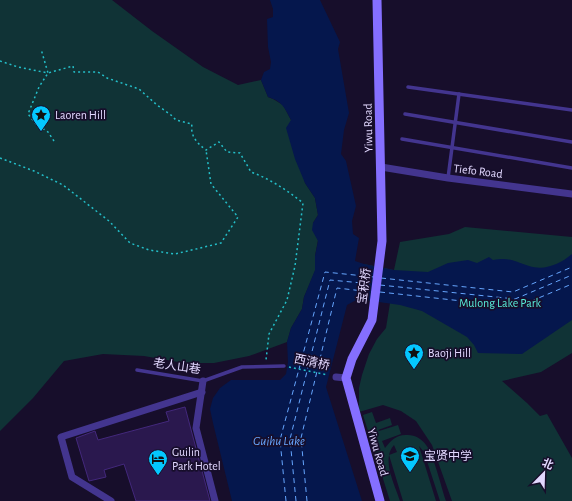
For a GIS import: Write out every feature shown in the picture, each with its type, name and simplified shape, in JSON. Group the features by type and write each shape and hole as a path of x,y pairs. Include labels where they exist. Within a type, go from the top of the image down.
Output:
{"main road":[{"name":"Yiwu Road","path":"377,0 382,241 380,256"},
{"name":"宝积桥","path":"346,378 352,359 372,320 380,256"},
{"name":"Yiwu Road","path":"346,378 380,501"}],"street":[{"name":"Tiefo Road","path":"381,167 448,178 572,194"},
{"path":"336,377 346,378"},
{"path":"202,381 202,392 196,428 215,501"},
{"path":"111,501 72,477 61,437 202,392"}],"lane":[{"path":"408,87 572,110"},
{"path":"448,178 459,94"},
{"path":"405,114 572,142"},
{"path":"402,139 572,168"},
{"name":"老人山巷","path":"137,370 202,381 242,367 284,366"}],"path":[{"path":"41,49 48,73 39,87 28,114 36,124 48,132 54,141"},
{"path":"0,61 18,67 48,73 73,66 74,72 98,72 107,78 139,89 176,120 192,124 191,129 195,140 206,150 210,184 238,217 221,243 175,254 149,250 130,242 109,221 63,185 34,170 0,158"},
{"path":"206,150 219,142 227,152 240,153 251,172 288,190 303,203 295,266 287,300 269,334 265,366"},
{"name":"西清桥","path":"284,366 336,377"}],"green space":[{"path":"0,0 112,0 152,31 203,67 238,85 261,80 268,97 283,105 291,120 305,183 315,198 318,215 313,223 318,240 315,256 315,271 304,297 302,309 291,328 287,342 249,356 214,363 184,363 144,356 103,354 64,361 33,398 0,431"},
{"name":"Mulong Lake Park","path":"465,227 572,237 572,353 541,372 502,381 540,416 547,414 572,458 572,501 452,501 432,445 416,421 401,411 383,405 359,412 359,388 362,375 369,354 377,339 386,328 390,303 358,299 364,264 394,270 400,242 449,234"},
{"name":"宝贤中学","path":"372,412 376,423 390,418 392,425 378,430 379,431 398,425 401,434 382,441 385,448 390,442 401,435 411,435 420,439 424,443 432,456 446,501 440,501 424,452 419,446 436,501 403,501 389,456 390,472 400,501 390,501 363,415","holes":["394,445 397,452 389,455 390,451"]}],"water":[{"name":"Guihu Lake","path":"270,0 320,0 340,42 338,49 349,113 344,130 341,154 346,161 356,206 352,221 353,234 359,238 355,261 394,270 428,272 448,263 468,260 477,263 489,257 493,260 508,259 529,266 541,268 557,264 572,254 572,320 522,354 478,353 474,345 467,337 422,311 400,305 358,299 347,305 326,387 362,501 232,501 210,409 213,398 220,388 231,380 280,380 286,374 288,362 287,342 291,328 302,309 304,297 315,270 315,256 318,241 312,230 313,223 318,215 315,198 305,183 295,159 286,128 291,120 280,103 268,97 261,80 264,72 270,69 271,62 268,47 267,19 273,17 273,9"}],"building":[{"path":"185,407 210,501 136,501 124,464 104,470 106,477 89,481 76,438 95,431 98,440 169,421 166,412"}],"ferry route":[{"path":"381,278 513,292 572,267"},
{"path":"286,501 280,440 325,272 374,277"},
{"path":"380,285 515,299 572,275"},
{"path":"296,501 290,439 330,280 373,284"},
{"path":"380,292 517,307 572,284"},
{"path":"307,501 301,438 337,288 372,292"}],"place":[{"name":"Laoren Hill","path":"41,132"},
{"name":"Baoji Hill","path":"414,370"},
{"name":"宝贤中学","path":"410,473"},
{"name":"Guilin Park Hotel","path":"158,476"}]}
